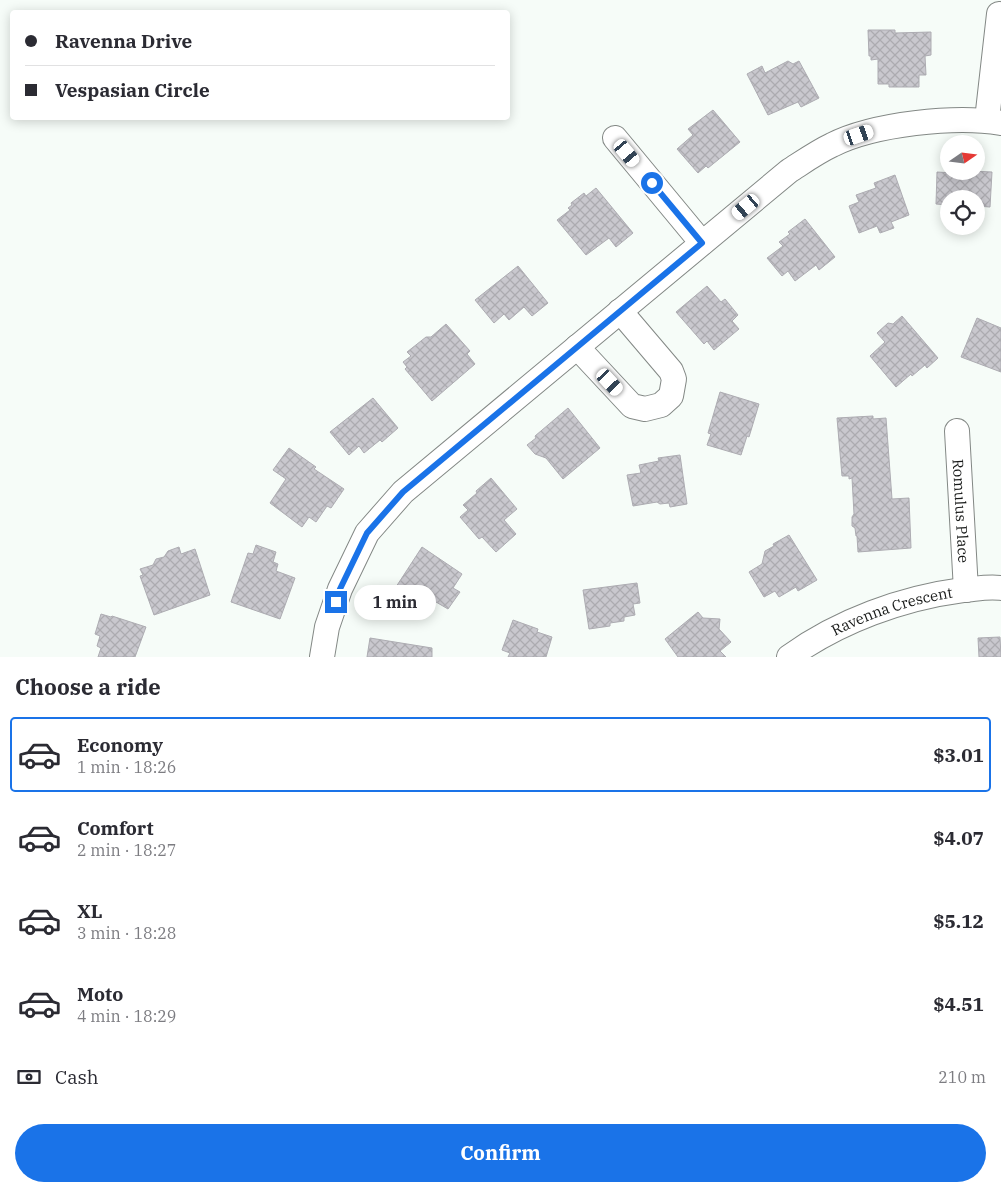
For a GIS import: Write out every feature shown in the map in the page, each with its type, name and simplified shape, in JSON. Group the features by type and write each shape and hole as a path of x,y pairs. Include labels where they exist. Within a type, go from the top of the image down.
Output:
{"street":[{"path":"322,657 327,627 340,589 367,533 403,492 789,171 833,144 873,131 929,122 994,122 999,14"},
{"path":"615,138 702,243"},
{"path":"577,347 632,406 645,409 661,404 671,396 674,379 671,371 620,311"},
{"name":"Romulus Place","path":"957,431 966,590"},
{"name":"Ravenna Crescent","path":"789,657 826,634 854,620 887,608 941,593 992,587 1001,588"}],"building":[{"path":"868,30 895,30 895,33 931,32 931,55 925,56 926,75 919,75 919,87 889,87 889,84 878,84 878,59 871,60 871,56 869,56"},
{"path":"788,61 793,64 799,61 819,98 801,107 798,102 768,115 747,74 762,66 765,73"},
{"path":"713,110 740,142 708,168 706,166 698,173 677,149 693,135 688,129"},
{"path":"937,172 940,172 940,180 985,180 985,172 992,172 990,207 985,207 985,190 940,190 940,204 936,204"},
{"path":"895,175 909,215 891,222 894,228 880,233 877,226 859,233 849,206 859,202 856,195 876,188 874,183"},
{"path":"596,188 633,233 616,247 609,238 586,255 557,220 570,210 568,208 572,205 571,203 584,193 586,196"},
{"path":"805,219 835,257 819,270 816,265 795,281 788,271 782,276 767,258 783,246 779,242 790,234 788,232"},
{"path":"518,266 548,303 532,316 524,307 509,320 504,314 494,323 475,300"},
{"path":"707,286 721,302 725,299 738,315 732,321 739,329 714,350 707,341 704,344 676,312"},
{"path":"902,316 938,358 927,368 925,365 912,376 911,374 896,387 870,356 885,342 877,333 888,323 893,324"},
{"path":"977,318 1001,328 1001,372 961,357"},
{"path":"446,324 470,351 467,354 475,364 432,401 405,369 407,367 403,362 411,356 407,352 426,337 431,337"},
{"path":"720,392 759,404 749,437 747,436 741,455 707,445 711,434 708,433"},
{"path":"373,398 398,428 382,442 380,440 364,453 359,446 349,455 330,432"},
{"path":"568,408 600,448 563,479 546,458 535,454 527,445"},
{"path":"873,416 873,419 886,418 892,499 909,498 911,548 858,552 857,536 855,528 852,526 854,514 852,478 849,479 849,476 842,476 837,418"},
{"path":"289,448 316,467 314,469 344,489 331,508 327,506 316,522 309,517 302,527 270,503 286,479 273,470"},
{"path":"680,455 687,504 670,507 669,503 660,504 657,502 633,506 627,475 641,473 639,465 659,461 658,458"},
{"path":"491,478 517,509 504,520 516,534 496,552 482,537 479,539 460,517 468,510 463,505"},
{"path":"789,535 817,580 798,591 796,587 779,597 775,591 764,597 749,572 762,564 765,551"},
{"path":"256,545 276,552 273,562 278,564 276,571 295,578 280,619 231,602 248,553 253,554"},
{"path":"179,547 181,554 195,549 210,595 154,615 140,576 143,575 140,569 153,565 156,559 164,557 168,551"},
{"path":"422,547 462,574 453,588 460,592 448,609 436,602 429,612 394,590"},
{"path":"637,583 640,603 633,604 635,615 624,617 624,621 610,623 610,626 589,629 583,590"},
{"path":"698,612 703,618 720,619 719,629 731,642 720,651 726,657 678,657 665,639"},
{"path":"101,614 146,627 135,657 98,657 101,648 97,646 100,636 95,634"},
{"path":"513,620 538,629 537,632 552,637 546,657 508,657 510,653 502,650"},
{"path":"1000,637 1001,657 979,657 978,638"},
{"path":"370,638 432,648 432,657 367,657"}],"route":[{"path":"336,602 340,589 367,533 403,492 702,243 652,183"}]}
